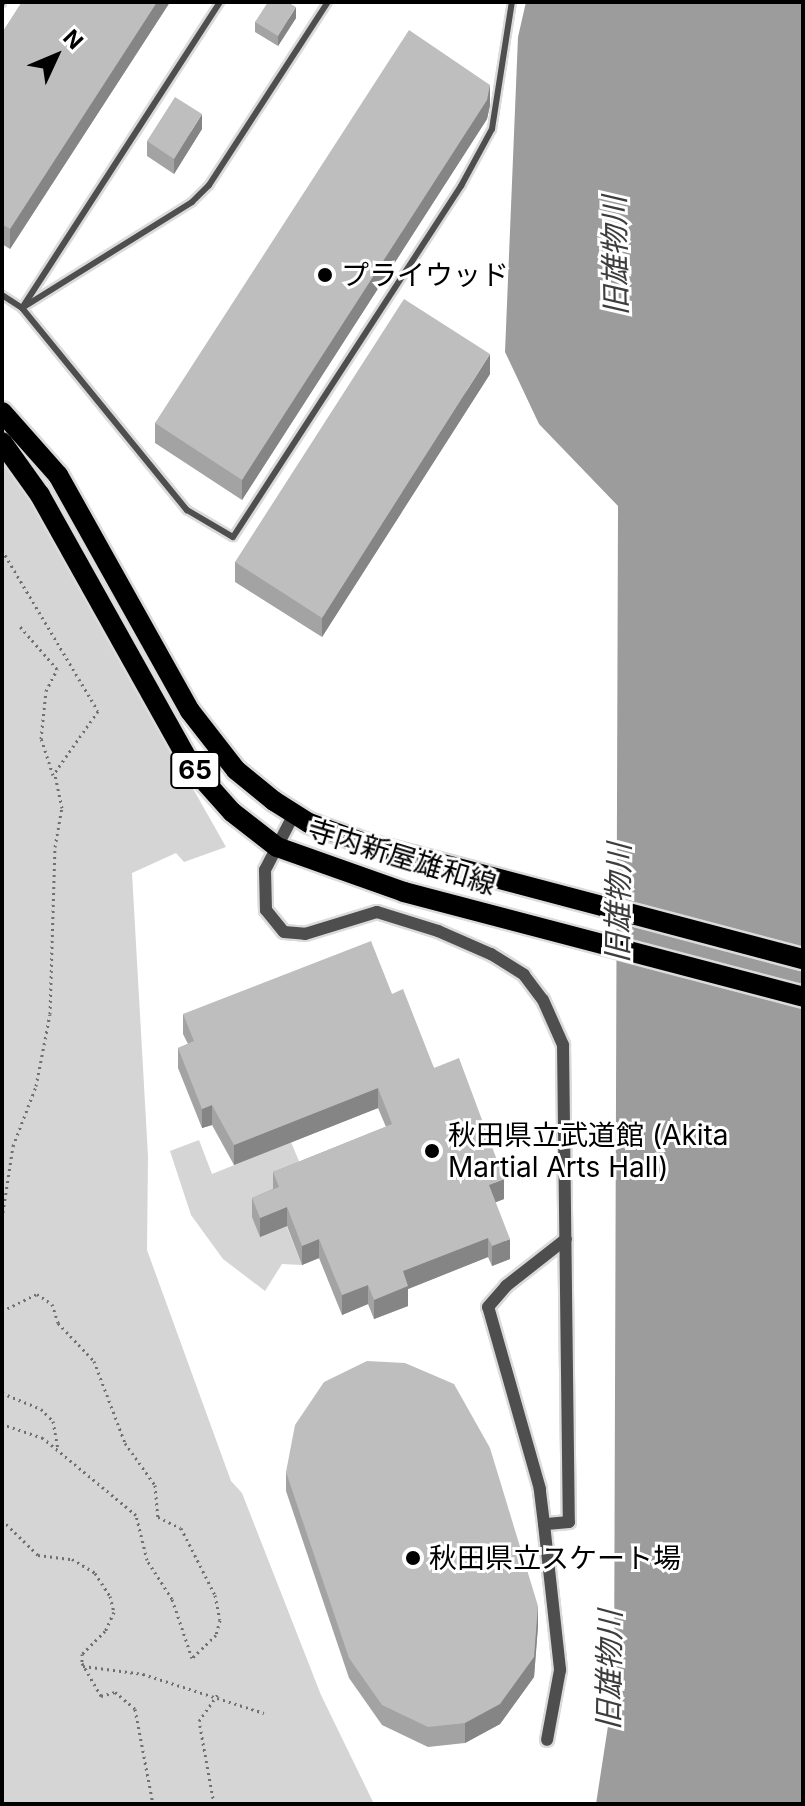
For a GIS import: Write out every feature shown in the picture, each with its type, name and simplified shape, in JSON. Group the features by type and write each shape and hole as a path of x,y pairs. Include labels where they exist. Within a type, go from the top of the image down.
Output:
{"main road":[{"name":"寺内新屋雄和線","path":"2,412 58,475 190,711 236,770 294,814 367,844 803,959"},
{"name":"寺内新屋雄和線","path":"2,442 79,561 192,767 232,812 277,847 390,888 803,997"}],"street":[{"path":"294,814 265,870 266,910 284,932 305,934 377,912 405,918 491,954 524,975 543,1000 563,1045 569,1522 544,1524"},
{"path":"547,1740 560,1670 540,1489 488,1307 506,1286 566,1239"}],"lane":[{"path":"22,308 220,2"},
{"path":"22,308 192,202 209,185 328,2"},
{"path":"2,295 22,308 187,510 233,537 461,186 492,129 512,2"}],"path":[{"path":"2,550 98,711 53,775 41,739 46,691 57,669 18,624"},
{"path":"2,1218 13,1146 36,1086 50,1014 55,847 62,808 55,776"},
{"path":"2,1311 37,1294 52,1304 58,1323 94,1361 125,1443 155,1485 158,1517 181,1528 215,1595 220,1620 216,1635 192,1658 172,1599 147,1560 136,1515 58,1449 21,1427 2,1424"},
{"path":"2,1393 41,1409 53,1421 58,1449"},
{"path":"2,1520 38,1555 72,1559 95,1573 110,1596 114,1612 105,1631 82,1654 83,1666 101,1696 115,1692 135,1709 153,1804"},
{"path":"83,1666 108,1666 217,1695 264,1713"},
{"path":"214,1804 199,1721 217,1695"}],"shaded area":[{"path":"2,451 226,847 184,862 176,853 132,873 148,1156 147,1250 231,1481 242,1493 321,1695 374,1804 2,1804"},
{"path":"199,1140 212,1174 291,1142 306,1178 273,1192 302,1265 282,1264 265,1291 223,1259 191,1215 170,1151"}],"water":[{"name":"旧雄物川","path":"526,2 803,2 803,1804 596,1804 614,1687 618,506 539,424 505,352 518,37"}],"building":[{"path":"22,2 157,2 10,229 2,224 2,33"},
{"path":"268,2 287,2 296,7 278,36 255,22"},
{"name":"プライウッド","path":"409,30 490,85 487,100 242,480 155,423"},
{"path":"175,97 202,114 174,159 147,141"},
{"name":"プライウッド","path":"404,299 490,354 322,618 235,562"},
{"path":"371,941 392,994 403,989 434,1068 459,1058 504,1179 489,1185 510,1239 492,1246 488,1238 403,1271 408,1286 374,1300 368,1285 342,1295 319,1239 302,1246 287,1207 260,1218 252,1198 279,1187 273,1172 392,1124 378,1088 234,1145 212,1105 202,1109 178,1048 194,1041 183,1014"},
{"name":"秋田県立スケート場","path":"367,1361 405,1363 454,1384 490,1448 538,1606 534,1657 500,1704 465,1723 428,1727 382,1705 349,1658 286,1472 295,1425 324,1382"}],"place":[{"name":"プライウッド","path":"325,275"},
{"name":"秋田県立武道館 (Akita Martial Arts Hall)","path":"432,1151"},
{"name":"秋田県立スケート場","path":"413,1558"}]}
